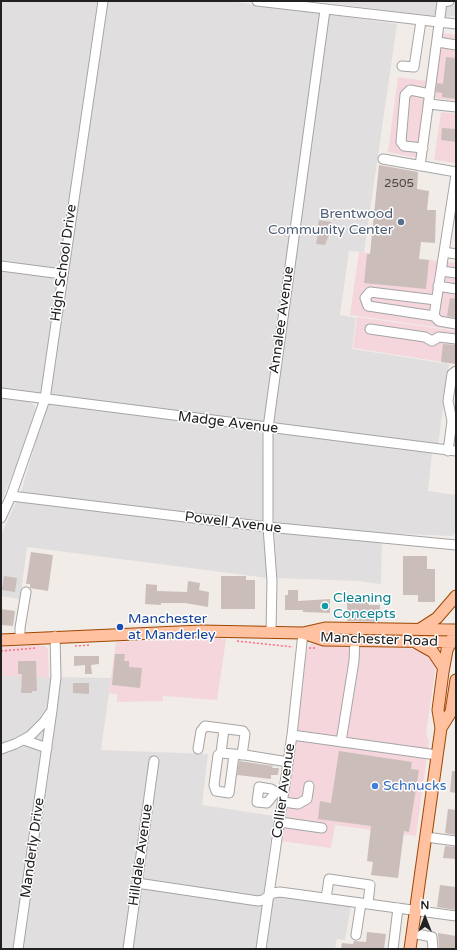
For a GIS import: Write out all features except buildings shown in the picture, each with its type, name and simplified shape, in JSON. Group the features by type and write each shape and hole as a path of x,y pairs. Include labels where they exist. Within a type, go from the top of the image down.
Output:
{"main road":[{"path":"419,630 437,618 456,596"},
{"name":"Manchester Road","path":"1,640 55,636 202,631 303,633 325,628 456,630"},
{"path":"410,949 441,728 438,710 443,667 456,630"},
{"name":"Manchester Road","path":"303,633 324,640 453,642"},
{"path":"413,642 433,652 443,667"},
{"path":"441,728 454,708 456,680"}],"street":[{"name":"High School Drive","path":"1,518 11,496 45,399 62,274 103,1"},
{"path":"257,1 456,24"},
{"path":"420,166 444,1"},
{"name":"Annalee Avenue","path":"271,632 272,581 268,527 268,428 325,10"},
{"path":"402,66 414,67 421,21"},
{"path":"438,42 456,45"},
{"path":"423,148 404,146 401,142 406,95 410,90 430,94"},
{"path":"429,104 456,107"},
{"path":"383,159 456,174 434,316"},
{"path":"444,252 456,254"},
{"path":"1,266 62,274"},
{"path":"441,271 456,273"},
{"path":"438,286 456,289"},
{"path":"436,300 370,292 365,298 368,306 434,316 439,321 456,324"},
{"path":"370,329 425,337 432,341 440,337 456,339"},
{"path":"452,451 454,421 448,401 452,374 456,371"},
{"name":"Madge Avenue","path":"1,393 452,451"},
{"name":"Powell Avenue","path":"11,496 268,527 456,545"},
{"path":"20,638 20,628 26,592"},
{"name":"Collier Avenue","path":"261,949 280,822 281,796 292,735 303,633"},
{"name":"Manderly Drive","path":"18,949 56,677 55,636"},
{"path":"342,742 354,661 355,640"},
{"path":"1,749 24,740 38,729 52,710"},
{"path":"198,749 203,727 224,729 243,731 244,734 229,793 216,791 214,789 224,729"},
{"path":"292,735 437,755"},
{"path":"24,740 47,748"},
{"path":"219,754 288,762"},
{"name":"Hilldale Avenue","path":"128,949 154,761"},
{"path":"281,796 298,804 307,799 309,786"},
{"path":"280,822 322,828"},
{"path":"426,837 456,841"},
{"path":"326,898 328,879 370,885 356,935"},
{"path":"137,883 258,901 273,893 280,892 456,916"},
{"path":"393,949 398,908"},
{"path":"412,933 432,937 433,949"}],"path":[{"path":"231,641 294,647"},
{"path":"72,646 95,645"},
{"path":"1,651 38,648"}],"shaded area":[{"path":"1,1 98,1 94,27 103,29 108,1 229,1 397,24 364,252 349,251 340,315 356,318 352,349 449,364 438,445 432,453 428,491 456,495 456,532 452,536 382,533 381,584 359,581 277,578 269,434 271,424 79,400 77,408 261,432 268,578 27,547 20,599 1,596 1,535 22,489 49,396 1,390"},
{"path":"312,1 456,1 456,16 443,17"},
{"path":"435,32 456,35 456,101 428,97 418,158 388,152 398,77 426,81"},
{"path":"441,112 456,114 456,163 434,160"},
{"path":"359,252 456,263 456,330 350,315"},
{"path":"357,317 456,331 456,364 353,348"},
{"path":"1,398 30,402 35,406 35,410 20,456 1,502"},
{"path":"213,638 226,639 217,700 163,696 163,701 117,702 117,694 109,693 116,642"},
{"path":"311,644 419,649 430,654 436,665 426,734 429,741 416,836 335,825 331,848 282,841 307,649"},
{"path":"45,646 48,649 49,677 1,676 1,647"},
{"path":"1,676 111,678 101,750 208,754 202,805 274,816 264,891 351,906 345,940 337,939 335,949 1,949"}],"place":[{"name":"Brentwood Community Center","path":"401,222"},
{"name":"Cleaning Concepts","path":"325,606"},
{"name":"Manchester at Manderley","path":"120,627"},
{"name":"Schnucks","path":"375,786"}]}
